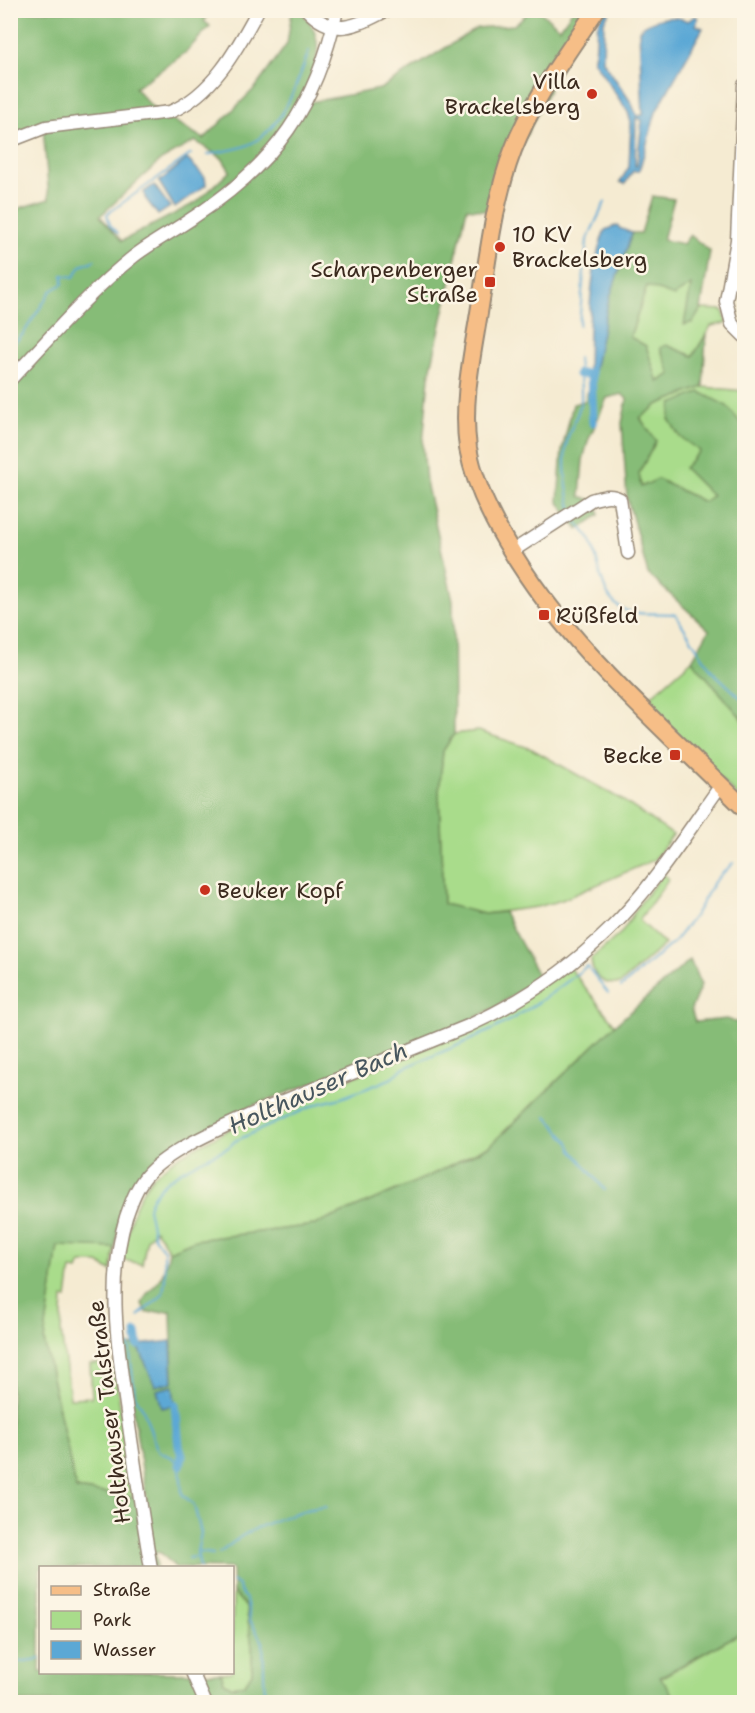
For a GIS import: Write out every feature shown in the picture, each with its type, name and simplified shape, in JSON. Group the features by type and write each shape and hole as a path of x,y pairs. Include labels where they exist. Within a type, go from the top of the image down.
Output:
{"main road":[{"path":"596,10 533,108 513,150 498,203 484,281 468,396 468,445 481,493 495,524 541,596 646,715 744,808"}],"street":[{"path":"10,141 46,127 170,112 182,107 217,77 258,10"},
{"path":"307,10 315,19 333,27 356,25 387,10"},
{"path":"10,380 80,306 133,256 195,217 241,183 274,151 306,103 321,68 337,10"},
{"path":"744,85 741,240 726,301 732,324 744,336"},
{"path":"511,552 591,500 606,495 620,499 628,553"},
{"name":"Holthauser Talstraße","path":"151,1566 120,1362 115,1308 121,1238 130,1206 142,1181 170,1156 230,1124 484,1018 552,976 593,945 624,914 721,784"},
{"path":"193,1674 205,1702"}],"green space":[{"path":"11,11 210,11 204,21 210,26 185,53 135,88 154,109 204,139 256,87 287,44 292,11 300,11 309,22 315,33 317,44 314,67 300,104 380,89 477,28 514,25 530,11 539,11 560,28 572,11 589,11 488,211 467,208 429,377 423,444 426,482 453,600 454,734 443,751 439,792 443,904 484,914 504,912 539,977 496,1007 446,1032 252,1106 171,1148 152,1162 134,1181 119,1218 115,1248 58,1246 44,1341 76,1489 147,1501 123,1347 138,1345 155,1386 173,1382 171,1311 147,1313 142,1304 146,1295 161,1277 169,1251 195,1240 315,1225 429,1176 490,1146 615,1025 690,960 701,985 691,1009 695,1022 727,1019 744,1025 744,1631 660,1677 678,1702 11,1702 10,211 49,199 43,127 11,135","holes":["195,141 222,158 230,171 197,202 122,241 100,216 161,160"]},
{"path":"652,196 674,199 663,240 683,244 690,235 710,251 701,309 693,322 684,325 691,285 674,296 647,286 630,337 646,346 658,382 671,374 660,348 666,345 693,356 706,335 703,387 659,404 640,418 656,441 639,473 641,487 658,479 704,502 712,496 684,468 700,451 680,437 669,419 672,404 700,392 727,406 744,427 744,721 692,660 709,630 648,574 627,498 622,423 627,399 622,394 607,398 588,441 583,460 580,496 597,502 599,515 578,530 558,501 562,450 573,404 585,401 612,286 632,233 641,233"},
{"path":"692,285 693,322 701,309 723,310 727,323 711,326 693,356 666,345 660,348 672,374 657,382 646,346 630,337 647,286"},
{"path":"703,387 744,391 744,427 680,437 700,451 713,495 704,502 658,479 641,487 639,473 656,441 640,418 659,404"},
{"path":"692,660 744,721 744,802 642,704"},
{"path":"478,731 532,749 622,800 673,835 654,860 562,900 537,907 484,914 443,904 439,792 443,751 454,734"},
{"path":"663,874 669,879 639,920 665,944 620,984 608,983 600,979 594,971 591,959 622,932 641,902"},
{"path":"569,967 615,1025 490,1145 429,1176 315,1225 195,1240 169,1251 155,1230 147,1239 142,1264 122,1260 132,1214 142,1192 154,1175 179,1156 241,1123 473,1028"},
{"path":"58,1245 115,1248 111,1271 98,1263 81,1263 78,1270 71,1269 67,1298 63,1298 61,1331 70,1398 92,1397 90,1364 114,1364 133,1497 76,1489 44,1340"},
{"path":"234,1593 246,1607 252,1646 252,1673 245,1684 232,1687 224,1682 221,1674 234,1674"},
{"path":"744,1631 744,1702 678,1702 660,1678"}],"water":[{"path":"604,11 610,11 604,21 603,61 631,102 637,116 643,115 639,30 662,18 688,21 695,16 698,18 696,25 703,28 656,112 639,171 633,171 625,184 620,182 629,167 631,123 628,112 593,60 600,18","holes":["636,118 642,120 637,166 635,166"]},
{"path":"187,159 205,177 206,185 175,208 159,182"},
{"path":"154,185 170,207 158,215 145,198 144,192"},
{"path":"618,225 619,228 632,233 608,303 594,372 588,372 590,300 595,263 605,230"},
{"path":"171,1341 173,1382 155,1386 138,1345"},
{"path":"173,1386 175,1405 162,1408 157,1390"}],"waterway":[{"path":"207,155 248,145 271,128 280,117 294,91 309,51"},
{"path":"118,233 110,225 107,214 191,154"},
{"path":"579,325 587,240 605,202"},
{"path":"10,347 23,334 51,291 63,284 63,275 74,277 81,266 95,260"},
{"path":"571,508 566,481 565,455 568,437 581,401 578,358"},
{"path":"591,372 593,422"},
{"path":"579,374 591,374"},
{"path":"574,516 590,539 603,585 615,603 624,610 637,613 675,614 712,671 744,701"},
{"name":"Holthauser Bach","path":"621,987 674,942 695,915 714,882 733,863"},
{"name":"Holthauser Bach","path":"138,1316 163,1293 164,1250 154,1237 148,1208 160,1187 170,1179 229,1147 235,1141 317,1104 341,1098 392,1078 402,1069 497,1027 537,1003 587,966 608,993"},
{"path":"547,1117 605,1190"},
{"path":"136,1333 138,1345"},
{"name":"Holthauser Bach","path":"129,1345 135,1396 143,1409 157,1449 172,1457 180,1465 182,1494 194,1505 201,1533 197,1552 200,1566"},
{"path":"175,1405 182,1455 180,1465"},
{"path":"219,1553 242,1536 283,1517 326,1507"},
{"path":"198,1552 213,1554"},
{"path":"188,1558 197,1557"},
{"name":"Holthauser Bach","path":"234,1582 239,1586 246,1599 250,1621 263,1642 265,1702"},
{"path":"10,1663 39,1659"}],"place":[{"name":"Villa Brackelsberg","path":"592,94"},
{"name":"10 KV Brackelsberg","path":"500,247"},
{"name":"Scharpenberger Straße","path":"490,282"},
{"name":"Rüßfeld","path":"544,615"},
{"name":"Becke","path":"675,755"},
{"name":"Beuker Kopf","path":"205,890"}]}
